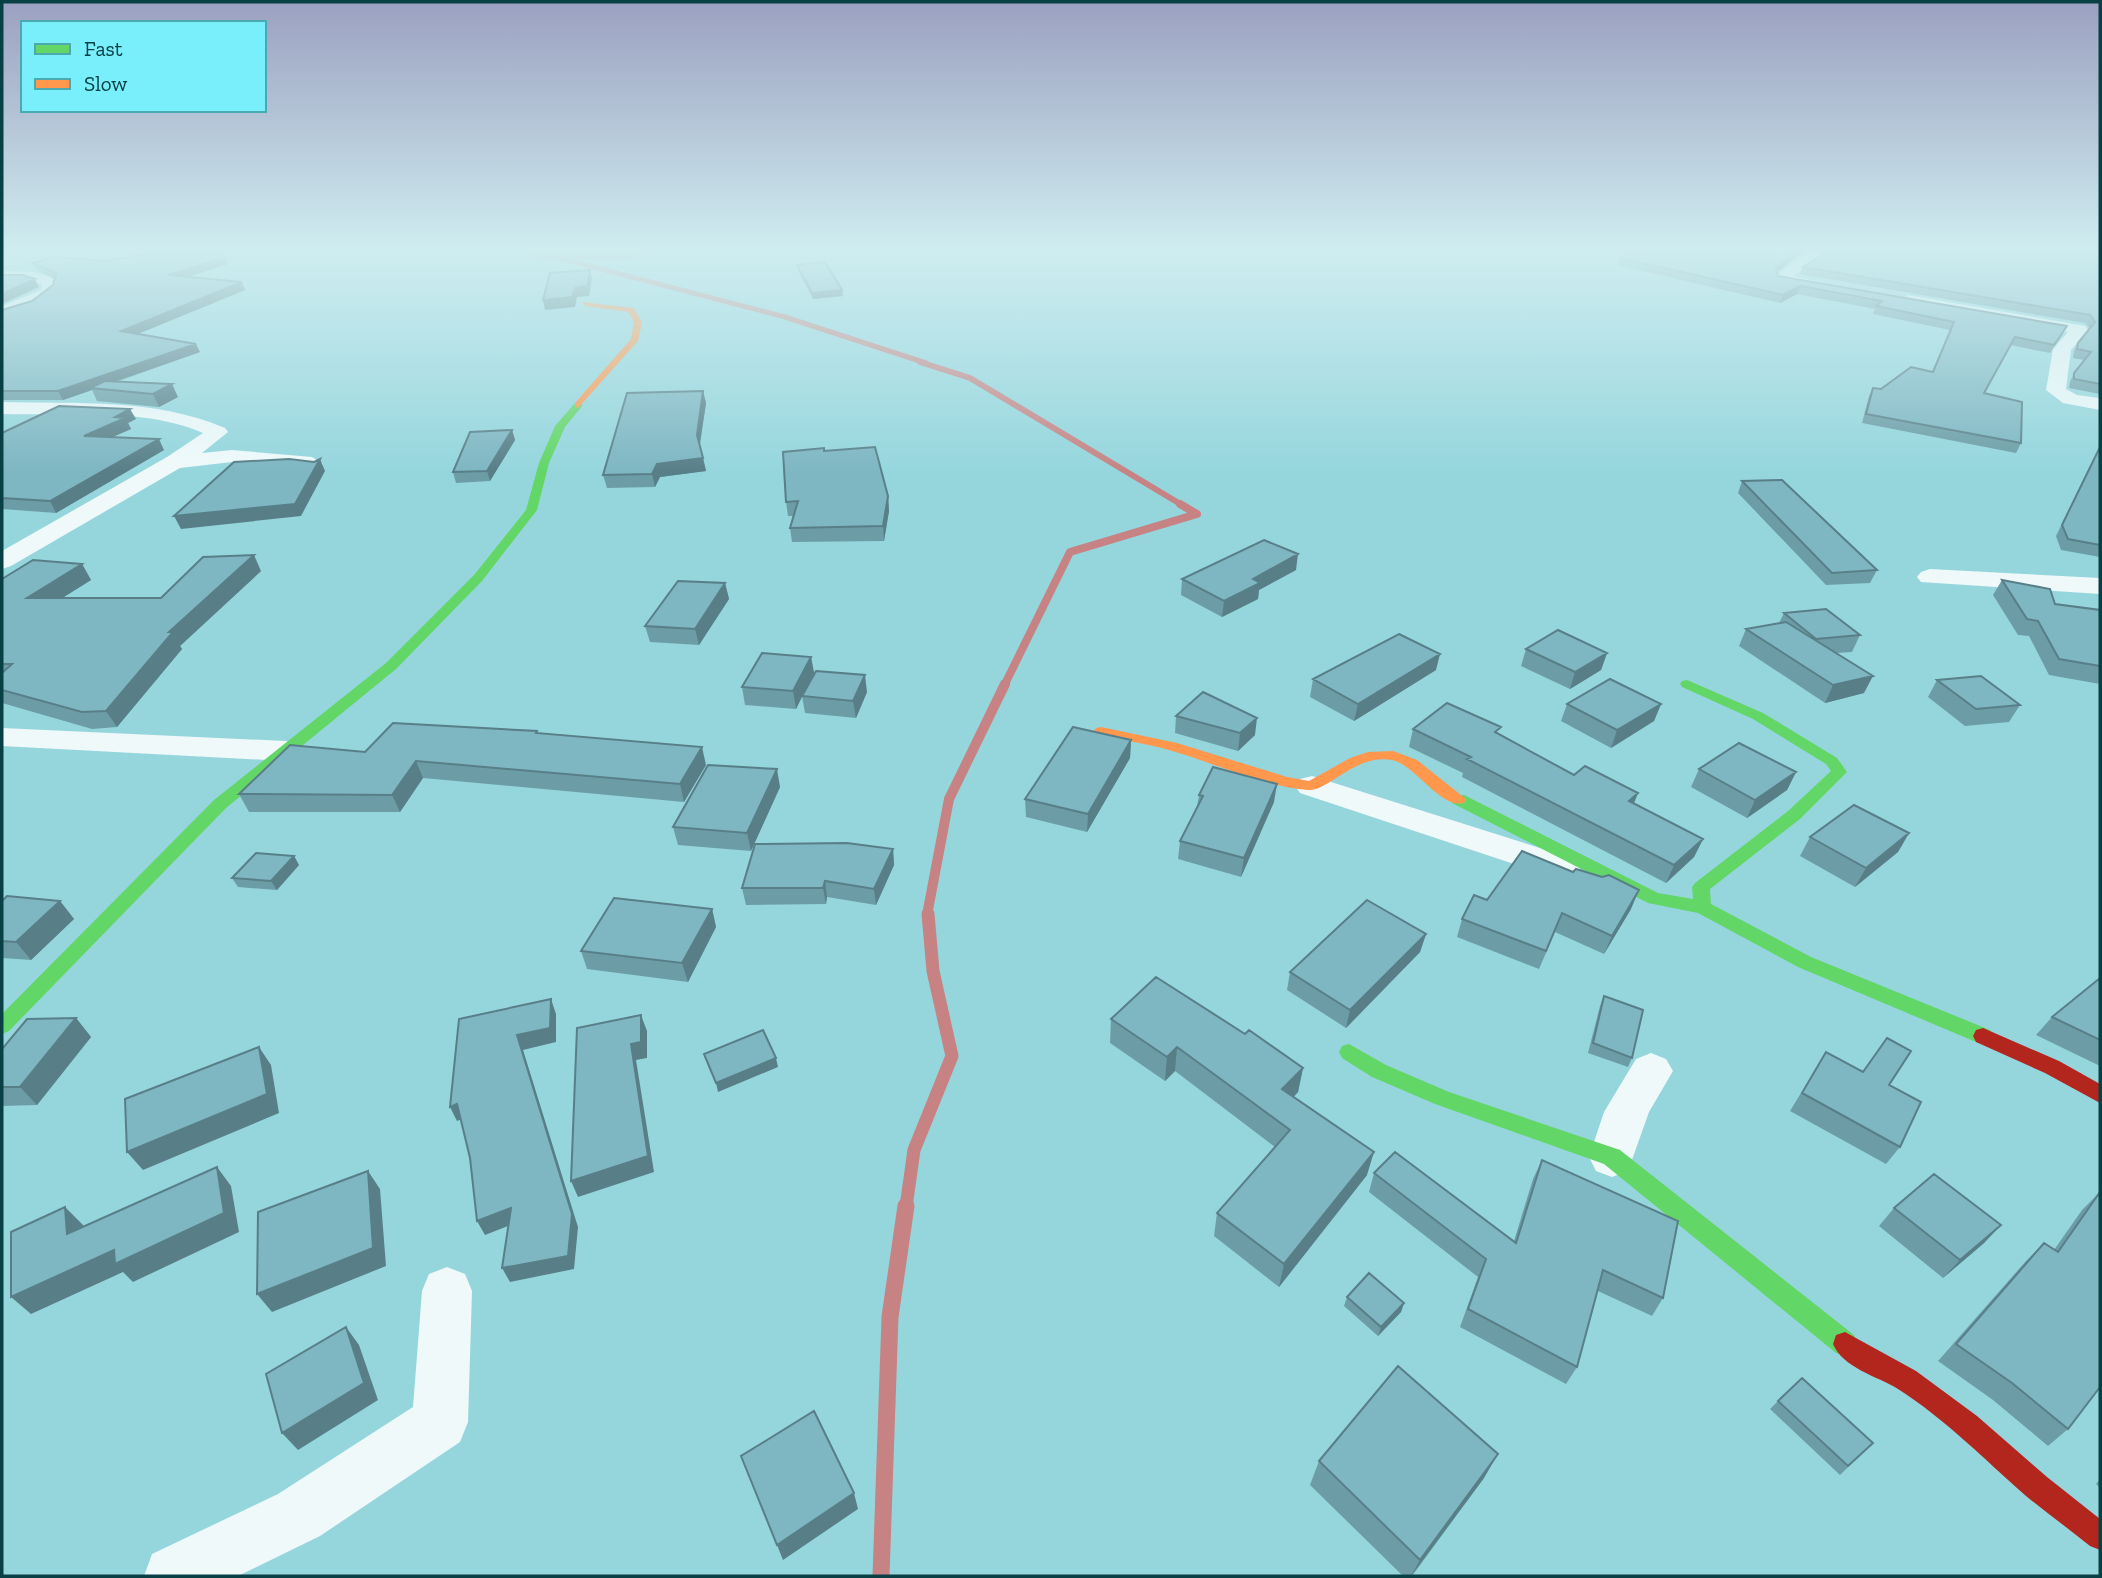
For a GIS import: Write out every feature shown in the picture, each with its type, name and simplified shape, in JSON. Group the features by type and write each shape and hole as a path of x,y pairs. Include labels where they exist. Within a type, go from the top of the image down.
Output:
{"street":[{"path":"2,1026 220,804 391,666 478,578 531,510 544,463 560,426 635,339 638,325"},
{"path":"2054,325 2079,330 2062,349 2056,390 2074,400 2100,404"},
{"path":"2,408 155,414 201,422 218,432 175,463 2,561"},
{"path":"175,463 232,456 318,465"},
{"path":"1930,577 2100,586"},
{"path":"1687,684 1758,716 1832,761 1839,772 1794,815 1701,887 1702,906"},
{"path":"1101,731 1172,746 1274,779 1312,786 1654,899 1702,906 1735,930 1787,956 2005,1044 2100,1094"},
{"path":"2,737 169,743 286,751"},
{"path":"1312,786 1333,769 1361,759 1391,755 1404,759 1450,795 1654,899"},
{"path":"1349,1052 1379,1071 1442,1098 1612,1157 1780,1289 1858,1355 1907,1380 1968,1425 2037,1487 2100,1536"},
{"path":"1612,1157 1618,1126 1635,1093 1651,1072"},
{"path":"174,1576 299,1515 440,1422 447,1291"}],"building":[{"path":"2,325 137,325 121,331 196,344 58,391 2,391"},
{"path":"1953,325 2067,326 2054,345 2015,337 1984,393 2022,402 2021,443 1866,414 1873,388 1881,389 1911,367 1933,372"},
{"path":"2093,325 2100,325 2100,384 2074,379 2074,373 2091,352 2077,349 2078,343"},
{"path":"105,381 172,384 153,394 90,388"},
{"path":"703,391 697,435 703,458 657,464 652,474 603,475 627,393"},
{"path":"59,406 130,409 115,417 125,418 84,436 159,439 50,501 2,498 2,433"},
{"path":"512,430 487,471 453,472 470,432"},
{"path":"875,447 888,496 883,526 790,528 798,501 786,502 783,452"},
{"path":"2100,447 2100,545 2068,539 2062,525"},
{"path":"289,459 314,462 320,459 295,504 174,516 234,462"},
{"path":"1782,480 1877,570 1832,573 1742,481"},
{"path":"1264,540 1298,554 1253,579 1260,583 1224,601 1182,579"},
{"path":"254,555 169,632 173,632 106,711 82,712 2,690 2,673 12,664 2,664 2,579 33,560 82,564 27,598 161,598 203,557"},
{"path":"2002,580 2050,589 2055,604 2100,610 2100,666 2059,659 2038,621 2027,619"},
{"path":"678,581 725,583 695,629 645,626"},
{"path":"1826,609 1860,635 1816,639 1784,613"},
{"path":"1786,622 1873,676 1833,685 1746,629"},
{"path":"1558,630 1607,653 1575,672 1526,649"},
{"path":"1399,634 1440,654 1358,704 1313,679"},
{"path":"762,653 811,657 793,691 742,687"},
{"path":"816,671 865,675 853,701 802,696"},
{"path":"1981,676 2020,705 1976,709 1937,680"},
{"path":"1610,679 1661,704 1617,730 1567,704"},
{"path":"1203,692 1257,718 1240,733 1176,716"},
{"path":"1447,703 1501,727 1495,732 1574,775 1585,766 1638,793 1629,801 1703,839 1674,865 1413,729"},
{"path":"393,723 537,731 536,733 702,747 680,784 416,761 392,795 239,794 290,745 365,752"},
{"path":"1073,727 1131,740 1088,814 1025,799"},
{"path":"1739,743 1796,772 1755,800 1699,769"},
{"path":"708,765 777,769 747,833 673,827"},
{"path":"1213,767 1277,784 1244,858 1180,841 1203,796 1199,795"},
{"path":"1854,805 1909,833 1866,868 1810,837"},
{"path":"847,843 893,849 874,889 825,881 823,888 742,888 755,844"},
{"path":"1522,851 1573,872 1576,869 1602,877 1609,875 1639,890 1612,936 1562,913 1546,951 1462,919 1474,895 1487,900"},
{"path":"256,853 294,856 271,881 232,878"},
{"path":"7,896 60,901 16,942 2,941 2,901"},
{"path":"614,898 712,909 682,963 581,951"},
{"path":"1367,900 1426,934 1350,1010 1290,972"},
{"path":"1156,977 1245,1034 1249,1030 1303,1068 1282,1089 1374,1152 1284,1264 1217,1213 1290,1130 1177,1047 1167,1057 1111,1019"},
{"path":"2100,978 2100,1040 2052,1017"},
{"path":"1604,996 1643,1010 1632,1058 1593,1043"},
{"path":"551,999 550,1028 517,1035 572,1214 568,1256 502,1268 511,1208 477,1221 470,1158 457,1104 450,1107 459,1019"},
{"path":"641,1015 641,1042 631,1044 648,1156 571,1181 577,1028"},
{"path":"76,1018 20,1087 2,1087 2,1049 27,1019"},
{"path":"763,1030 776,1058 716,1083 704,1054"},
{"path":"1887,1038 1911,1051 1889,1085 1921,1102 1900,1147 1802,1093 1826,1052 1863,1072"},
{"path":"259,1047 267,1094 127,1152 125,1099"},
{"path":"1395,1152 1516,1243 1542,1160 1678,1221 1663,1298 1603,1270 1577,1367 1468,1309 1486,1259 1374,1173"},
{"path":"217,1167 224,1213 115,1264 114,1250 11,1297 11,1232 65,1207 67,1234"},
{"path":"368,1171 373,1248 257,1294 258,1212"},
{"path":"1934,1174 2001,1225 1960,1260 1894,1208"},
{"path":"2100,1192 2100,1387 2068,1429 2012,1383 1956,1344 2044,1243 2058,1252"},
{"path":"1369,1273 1404,1303 1381,1327 1347,1297"},
{"path":"346,1327 364,1383 282,1433 266,1374"},
{"path":"1398,1366 1498,1454 1420,1560 1319,1461"},
{"path":"1802,1378 1873,1443 1848,1466 1778,1401"},
{"path":"814,1411 854,1493 777,1545 741,1456"}],"waterway":[{"path":"808,325 926,363"},
{"path":"920,362 970,378 1182,505"},
{"path":"1004,686 1070,552 1197,514 1180,504"},
{"path":"927,915 949,799 1005,684"},
{"path":"906,1207 914,1150 952,1056 933,971 928,914"},
{"path":"881,1576 890,1317 906,1206"}],"traffic: fast":[{"path":"2,1026 220,804 391,666 478,578 531,510 544,463 560,426 578,405"},
{"path":"1687,684 1758,716 1832,761 1839,772 1794,815 1701,887 1702,907 1805,962 1983,1036"},
{"path":"1458,799 1654,899 1702,907"},
{"path":"1349,1052 1379,1071 1442,1098 1612,1157 1845,1344"}],"traffic: slow":[{"path":"578,405 635,339 638,325"},
{"path":"1101,731 1172,746 1285,782 1312,786 1355,761 1393,755 1411,763 1458,799"}],"traffic: jam":[{"path":"1983,1036 2052,1067 2100,1094"},
{"path":"1845,1344 1859,1355 1907,1380 1968,1425 2037,1487 2100,1536"}]}
